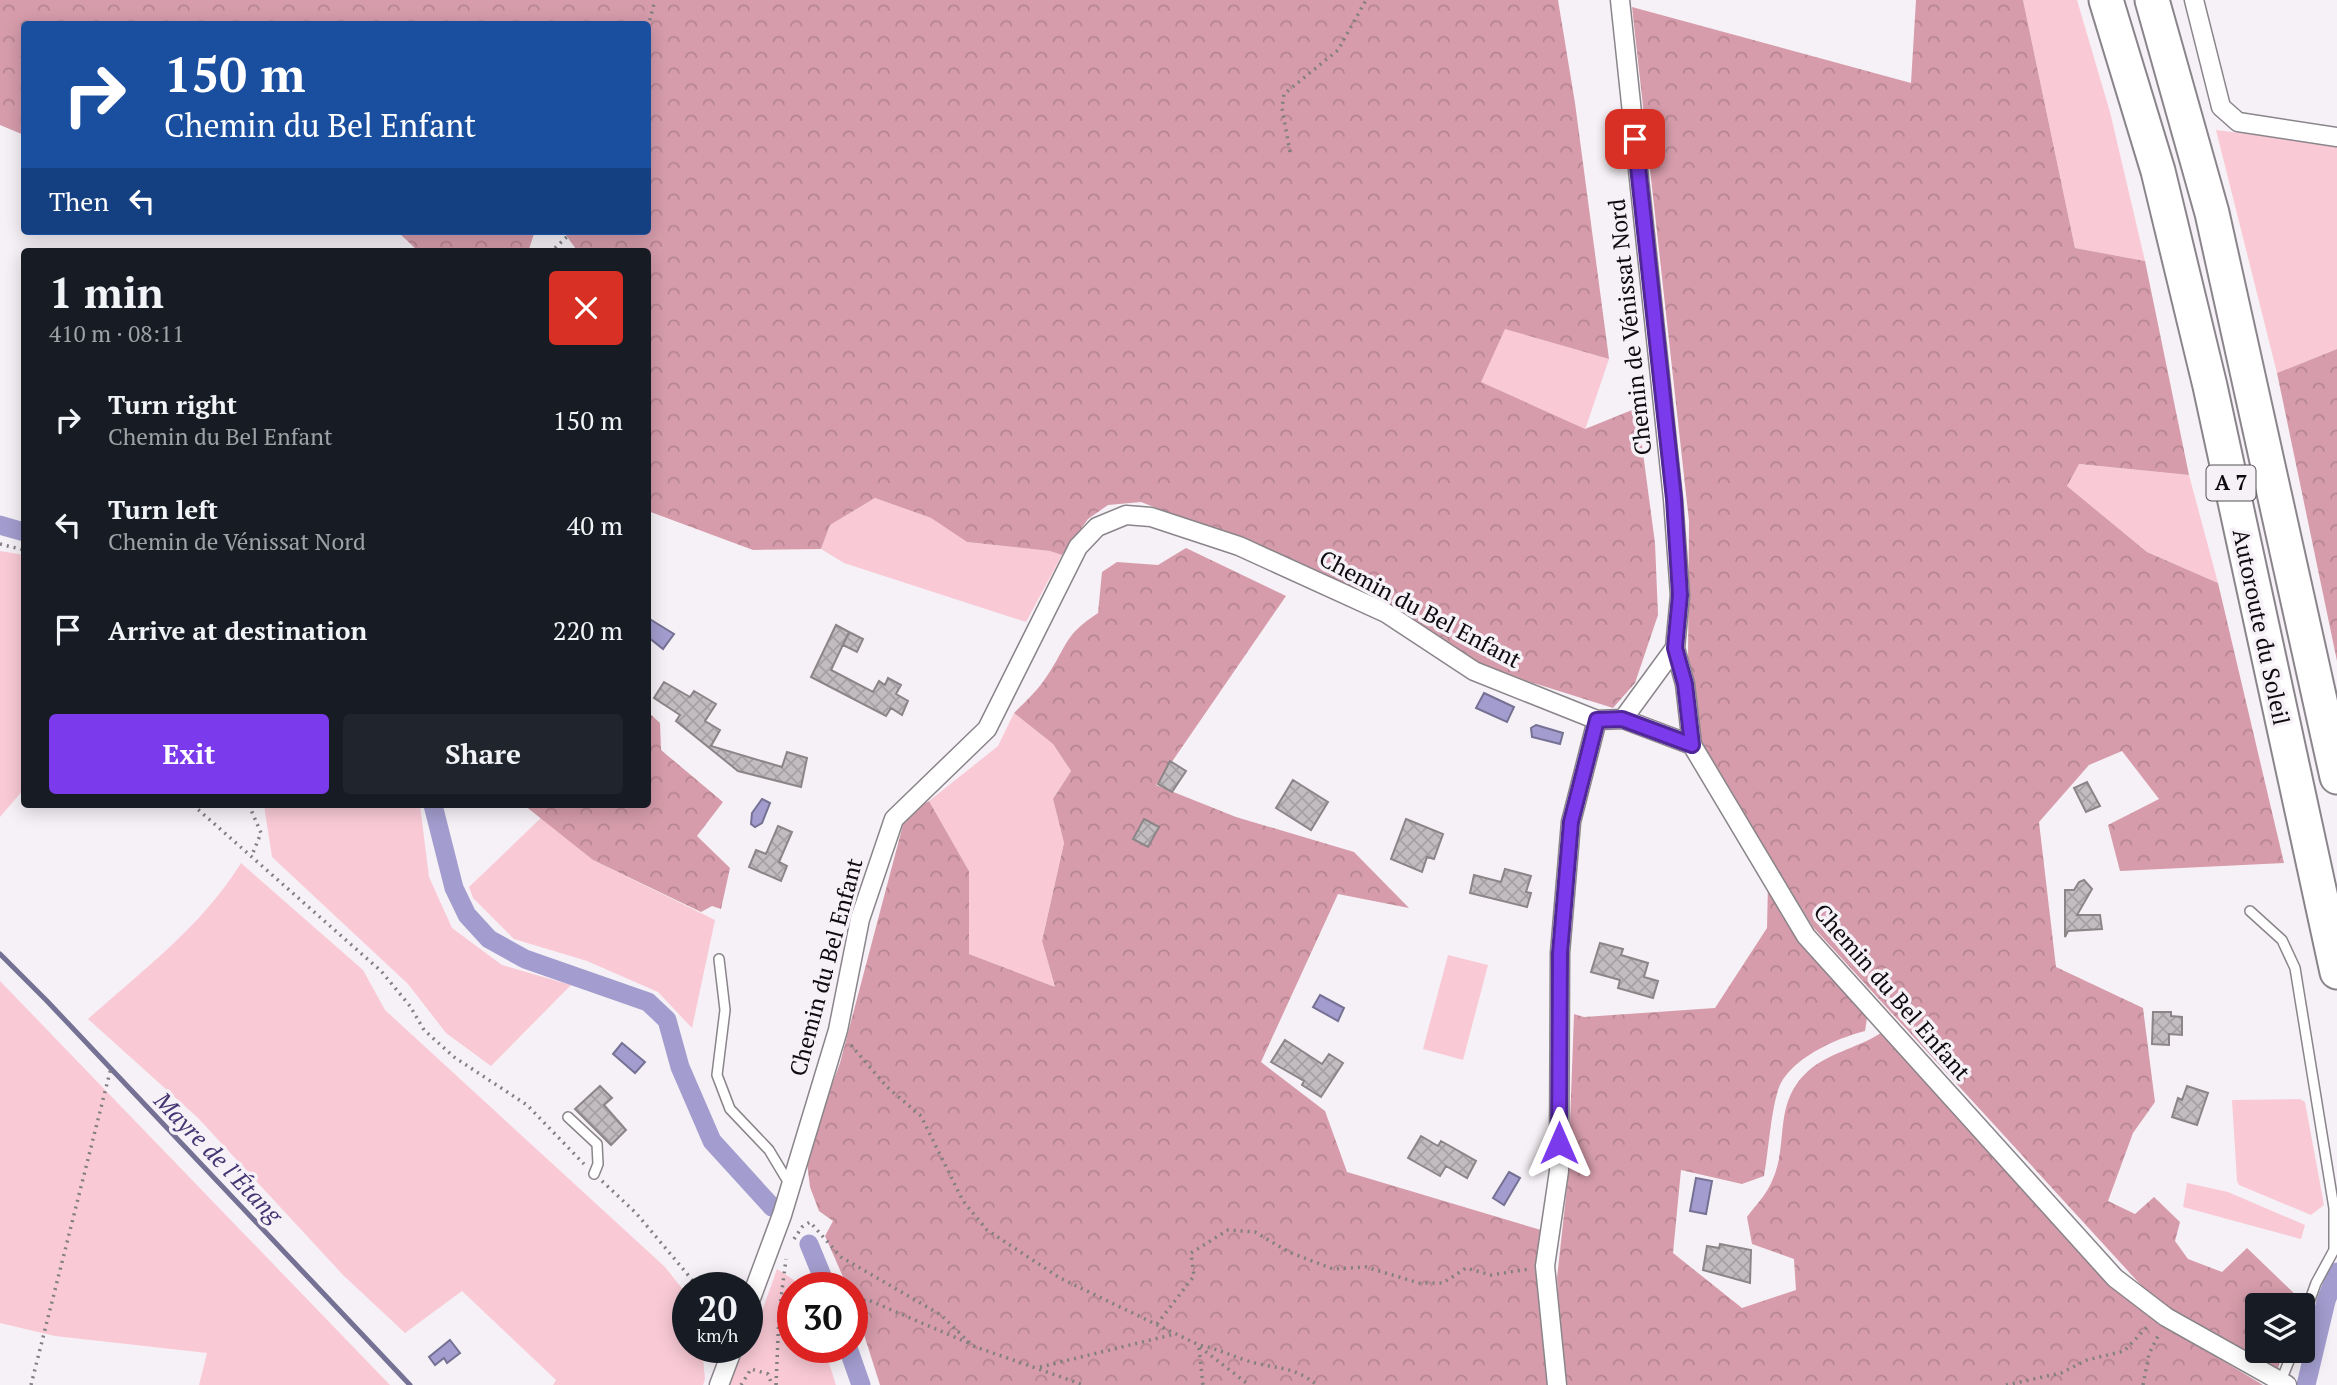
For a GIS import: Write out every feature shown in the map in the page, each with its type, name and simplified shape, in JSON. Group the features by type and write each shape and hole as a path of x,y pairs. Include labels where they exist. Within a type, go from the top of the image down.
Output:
{"highway":[{"name":"Autoroute du Soleil","path":"2106,0 2158,172 2210,386 2337,972"},
{"name":"Autoroute du Soleil","path":"2152,0 2212,213 2337,777"}],"street":[{"name":"Chemin de Vénissat Nord","path":"1620,0 1674,499 1680,595 1675,648 1685,684 1692,745"},
{"path":"2194,0 2221,107 2238,122 2337,137"},
{"name":"Chemin du Bel Enfant","path":"761,1272 782,1215 838,1030 860,919 894,819 987,729 1078,547 1097,527 1126,515 1151,517 1239,546 1386,613 1474,671 1597,720 1622,719 1692,745 1806,936 2115,1278 2164,1315 2284,1383"},
{"path":"1622,719 1675,648"},
{"path":"1557,1385 1545,1266 1559,1171 1560,953 1571,822 1597,720"},
{"path":"719,1385 727,1363"}],"lane":[{"path":"2250,911 2282,940 2295,968 2330,1171 2334,1250 2312,1293"},
{"path":"719,959 725,1010 718,1075 730,1109 769,1150 790,1185"},
{"path":"568,1116 597,1144 598,1164 594,1174"},
{"path":"2284,1383 2290,1363"}],"path":[{"path":"650,21 655,0"},
{"path":"1290,152 1282,108 1284,94 1338,50 1366,0"},
{"path":"555,248 569,235"},
{"path":"0,544 21,549"},
{"path":"197,808 381,971 410,1006 424,1030 454,1057 527,1105 636,1213 686,1272"},
{"path":"250,808 261,833 252,855"},
{"path":"838,1030 887,1087 921,1116 963,1201 987,1230 1060,1278 1199,1345 1249,1385"},
{"path":"31,1385 111,1068"},
{"path":"774,1385 779,1314 788,1248 802,1227 810,1222 841,1257 941,1314 973,1346"},
{"path":"1157,1324 1194,1276 1191,1253 1228,1230 1255,1232 1289,1252 1333,1269 1366,1268 1419,1283 1443,1283 1466,1268 1491,1275 1545,1266"},
{"path":"868,1300 973,1346 1084,1385"},
{"path":"2006,1385 2061,1373 2087,1360 2123,1351 2164,1315"},
{"path":"2143,1385 2148,1354 2164,1315"},
{"path":"1038,1367 1175,1334"},
{"path":"1199,1345 1203,1385"},
{"path":"1199,1345 1222,1349 1245,1360 1300,1372 1317,1385"},
{"path":"741,1385 751,1369 768,1374 774,1385"}],"shaded area":[{"path":"2023,0 2077,0 2110,112 2145,261 2075,248"},
{"path":"2216,130 2337,145 2337,349 2277,373"},
{"path":"1504,328 1609,359 1585,430 1480,382"},
{"path":"2078,464 2189,475 2218,583 2147,552 2067,486"},
{"path":"875,498 931,518 967,542 1051,551 1062,555 1026,622 844,563 821,549 830,525"},
{"path":"0,551 21,554 21,792 0,817"},
{"path":"651,620 674,634 663,649 651,639"},
{"path":"1484,693 1514,707 1507,722 1476,708"},
{"path":"1014,713 1053,744 1071,771 1053,799 1064,843 1042,941 1055,987 969,954 969,871 929,801 998,746"},
{"path":"1536,725 1563,733 1560,744 1532,737 1531,728"},
{"path":"762,799 770,803 762,823 755,827 751,824 752,813"},
{"path":"264,808 420,808 429,877 452,928 502,965 571,985 491,1066 446,1033 408,984 272,857"},
{"path":"542,817 593,860 715,920 692,1028 658,992 587,961 514,939 473,898 469,887"},
{"path":"241,863 363,970 385,1010 665,1267 672,1276 672,1363 703,1363 703,1385 553,1385 556,1380 462,1291 405,1333 343,1275 198,1118 88,1019 190,927"},
{"path":"1448,955 1488,965 1463,1060 1423,1049"},
{"path":"0,981 390,1385 199,1385 207,1353 55,1336 0,1323"},
{"path":"1320,995 1344,1008 1338,1021 1313,1007"},
{"path":"622,1043 645,1062 635,1073 613,1054"},
{"path":"2300,1099 2305,1102 2324,1205 2311,1215 2239,1185 2237,1181 2232,1100"},
{"path":"1509,1172 1520,1178 1504,1205 1493,1198"},
{"path":"1696,1178 1712,1181 1706,1214 1690,1211"},
{"path":"2187,1183 2228,1192 2305,1225 2301,1239 2183,1207"},
{"path":"777,1269 782,1272 777,1272 777,1363 829,1363 836,1385 725,1385 735,1363 763,1363 763,1308"},
{"path":"450,1340 460,1353 447,1363 444,1358 435,1365 429,1357"}],"green space":[{"path":"0,0 1558,0 1575,103 1609,359 1505,329 1481,382 1585,429 1637,408 1655,543 1658,615 1635,683 1613,708 1463,661 1203,526 1141,502 1108,505 1088,519 1062,555 1050,551 967,542 931,518 875,498 830,525 821,549 753,550 651,512 651,248 575,248 566,235 651,235 651,21 21,21 21,134 0,125"},
{"path":"1916,0 2023,0 2075,248 2145,261 2189,475 2079,464 2067,486 2147,552 2218,583 2284,863 2120,871 2108,825 2159,799 2122,751 2089,765 2039,822 2056,967 2143,1008 2155,1102 2133,1133 2108,1201 2135,1214 2154,1197 2180,1222 2175,1241 2188,1259 2222,1272 2247,1248 2294,1293 2245,1293 2245,1351 2165,1309 1813,927 1702,746 1688,665 1689,521 1632,7 1911,83"},
{"path":"401,235 534,235 529,248 415,248"},
{"path":"2337,349 2337,661 2277,373"},
{"path":"1186,548 1286,596 1156,785 1236,817 1354,852 1409,908 1338,894 1261,1062 1325,1111 1347,1172 1541,1230 1540,1298 1547,1385 880,1385 868,1347 868,1272 841,1272 825,1236 833,1221 819,1211 810,1187 806,1155 840,1063 904,821 916,808 929,801 969,871 969,954 1055,987 1042,941 1064,843 1053,799 1071,771 1053,744 1014,713 1043,681 1072,635 1098,613 1102,572 1117,562 1158,565"},
{"path":"651,715 660,723 661,750 723,802 697,836 730,868 721,909 712,906 701,912 593,860 528,808 651,808"},
{"path":"1768,883 1803,941 1867,1018 1865,1031 1815,1052 1783,1079 1773,1111 1764,1176 1742,1184 1681,1170 1673,1253 1742,1308 1796,1290 1794,1259 1752,1244 1747,1217 1772,1181 1780,1154 1785,1112 1795,1086 1822,1061 1881,1033 2131,1299 2169,1328 2263,1385 1563,1385 1557,1278 1568,1178 1574,1014 1584,1017 1715,1008 1767,928"},
{"path":"2267,1363 2279,1363 2278,1369"}],"building":[{"path":"836,625 849,632 831,670 873,692 879,681 885,685 888,678 901,685 896,694 908,701 902,715 891,708 886,716 811,677"},
{"path":"849,632 863,639 857,652 843,645"},
{"path":"664,682 690,697 694,691 716,704 705,721 720,730 711,746 782,767 787,752 807,758 801,787 738,771 676,721 680,715 654,698"},
{"path":"1170,761 1186,771 1172,792 1158,784"},
{"path":"1293,780 1328,802 1311,830 1276,808"},
{"path":"2087,782 2100,806 2086,812 2074,788"},
{"path":"1144,819 1159,827 1148,847 1133,839"},
{"path":"1406,819 1443,834 1434,859 1427,857 1422,872 1391,859"},
{"path":"778,826 792,832 779,862 787,866 781,881 749,867 756,850 766,854"},
{"path":"1505,869 1531,876 1526,892 1531,893 1527,907 1470,893 1474,875 1501,882"},
{"path":"2084,880 2092,889 2077,915 2100,915 2102,929 2068,931 2065,937 2065,890 2074,890 2079,882"},
{"path":"1600,943 1623,949 1621,955 1648,963 1644,977 1658,981 1653,998 1618,988 1620,980 1591,972"},
{"path":"2153,1012 2171,1012 2171,1016 2182,1017 2182,1035 2169,1034 2169,1045 2152,1044"},
{"path":"1285,1040 1322,1064 1329,1054 1343,1063 1321,1097 1302,1085 1304,1081 1271,1062"},
{"path":"600,1086 612,1098 604,1105 626,1130 611,1145 575,1109"},
{"path":"2187,1086 2208,1093 2197,1125 2172,1117 2178,1098 2182,1100"},
{"path":"1421,1136 1438,1146 1441,1141 1476,1161 1467,1178 1446,1166 1440,1176 1408,1158"},
{"path":"1720,1244 1751,1250 1750,1283 1703,1270 1707,1246 1719,1248"}],"waterway":[{"path":"0,525 21,531"},
{"path":"434,808 454,888 467,915 489,939 525,959 648,1002 667,1020 680,1067 712,1141 772,1207"},
{"name":"Mayre de l'Étang","path":"0,954 410,1385"},
{"path":"809,1244 820,1272"},
{"path":"2306,1385 2326,1301 2337,1272"},
{"path":"853,1363 861,1385"}],"route":[{"path":"1559,1143 1560,953 1571,822 1597,720 1622,719 1692,745 1685,684 1675,648 1680,595 1674,499 1635,139"}]}
